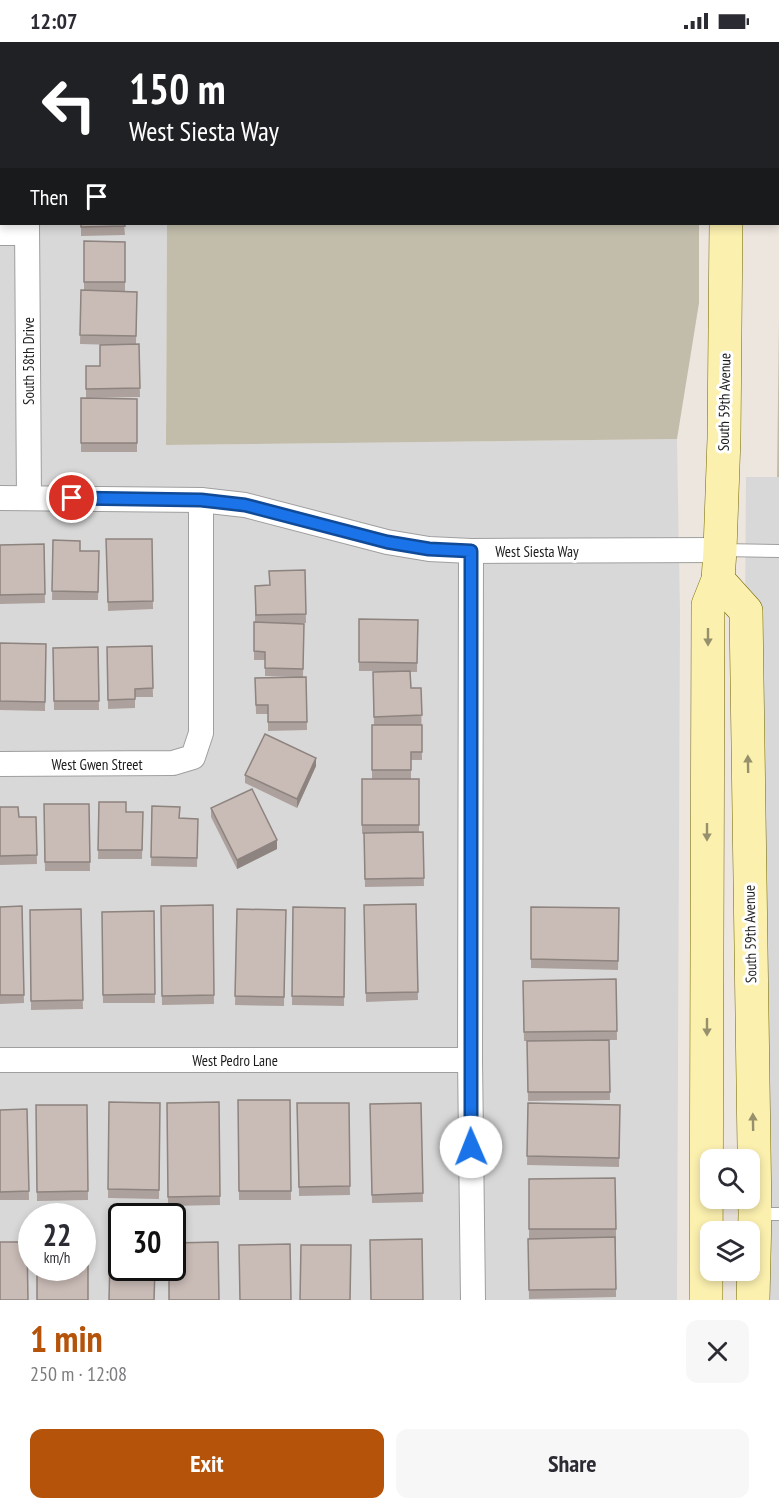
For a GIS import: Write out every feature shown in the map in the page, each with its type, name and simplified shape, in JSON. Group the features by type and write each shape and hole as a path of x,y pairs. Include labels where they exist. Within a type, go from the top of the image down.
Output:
{"main road":[{"name":"South 59th Avenue","path":"706,1300 708,605 719,565 724,438 726,225"},
{"name":"South 59th Avenue","path":"719,565 746,611 767,1214 753,1300"}],"street":[{"path":"0,233 27,228"},
{"name":"South 58th Drive","path":"27,228 29,498"},
{"name":"West Siesta Way","path":"0,498 201,500 245,505 387,542 429,549 719,565"},
{"name":"West Gwen Street","path":"0,764 173,763 194,757 201,733 201,500"},
{"path":"471,551 470,1059 473,1300"},
{"name":"West Pedro Lane","path":"0,1060 470,1059"}],"lane":[{"path":"719,565 779,551"}],"shaded area":[{"path":"0,225 167,225 166,445 677,439 680,613 677,1300 0,1300"},
{"path":"167,225 699,225 699,303 677,439 166,445"},
{"path":"779,321 779,477 777,477"},
{"path":"746,477 779,477 779,1300 740,1300 740,1281 760,1281 760,1221 741,1221 741,1209 760,1209 760,1149 741,1149"}],"building":[{"path":"81,225 125,226 81,227"},
{"path":"84,241 125,242 125,282 84,282"},
{"path":"81,290 137,292 136,336 80,335"},
{"path":"139,344 140,388 86,389 86,366 100,366 100,345"},
{"path":"81,398 137,399 137,443 81,443"},
{"path":"106,539 152,539 153,601 108,602"},
{"path":"53,540 80,541 80,551 99,551 98,592 52,591"},
{"path":"44,544 45,594 0,595 0,545"},
{"path":"305,570 306,614 256,615 255,586 270,585 269,571"},
{"path":"359,619 418,620 417,663 359,662"},
{"path":"254,622 304,624 303,669 265,668 265,652 254,651"},
{"path":"0,643 46,644 45,702 0,701"},
{"path":"152,646 153,688 135,689 135,699 108,700 107,647"},
{"path":"98,647 99,701 54,701 53,648"},
{"path":"410,671 411,688 421,688 422,715 374,717 373,672"},
{"path":"306,677 307,722 268,722 268,705 256,705 255,678"},
{"path":"372,725 422,725 422,752 411,752 411,770 372,770"},
{"path":"265,734 316,758 297,799 245,775"},
{"path":"362,779 419,779 419,825 362,825"},
{"path":"252,789 277,840 237,860 211,808"},
{"path":"99,802 126,802 126,812 143,812 142,850 98,850"},
{"path":"44,804 89,804 90,862 45,862"},
{"path":"152,806 180,807 179,818 198,819 197,858 151,857"},
{"path":"0,807 18,807 19,817 36,817 37,855 0,856"},
{"path":"423,832 424,878 365,879 364,833"},
{"path":"416,904 418,992 366,993 364,905"},
{"path":"213,905 214,995 162,996 161,906"},
{"path":"22,906 24,995 0,995 0,907"},
{"path":"293,907 345,908 344,997 292,996"},
{"path":"531,907 619,908 618,961 531,959"},
{"path":"81,909 83,1000 31,1001 30,910"},
{"path":"237,909 286,910 284,997 235,996"},
{"path":"154,911 155,994 103,995 102,912"},
{"path":"616,979 617,1031 524,1032 523,981"},
{"path":"609,1040 610,1092 528,1092 527,1041"},
{"path":"238,1100 290,1100 291,1191 239,1191"},
{"path":"109,1102 160,1103 159,1190 108,1189"},
{"path":"219,1102 220,1196 168,1197 167,1103"},
{"path":"297,1103 349,1103 350,1186 299,1187"},
{"path":"421,1103 423,1193 372,1195 370,1104"},
{"path":"528,1103 620,1105 619,1158 527,1156"},
{"path":"36,1105 87,1105 88,1191 37,1192"},
{"path":"27,1109 29,1191 0,1192 0,1110"},
{"path":"615,1178 616,1229 529,1229 529,1179"},
{"path":"615,1237 616,1289 529,1290 528,1239"},
{"path":"422,1239 423,1300 371,1300 370,1240"},
{"path":"0,1242 18,1242 18,1281 28,1281 28,1300 0,1300"},
{"path":"218,1242 219,1300 169,1300 169,1281 186,1281 186,1243"},
{"path":"290,1244 291,1300 240,1300 239,1245"},
{"path":"301,1245 351,1245 350,1300 300,1300"},
{"path":"37,1281 88,1281 88,1300 37,1300"},
{"path":"109,1281 155,1281 154,1300 109,1300"}],"route":[{"path":"72,498 201,500 245,505 387,542 429,549 471,551 471,1147"}]}
